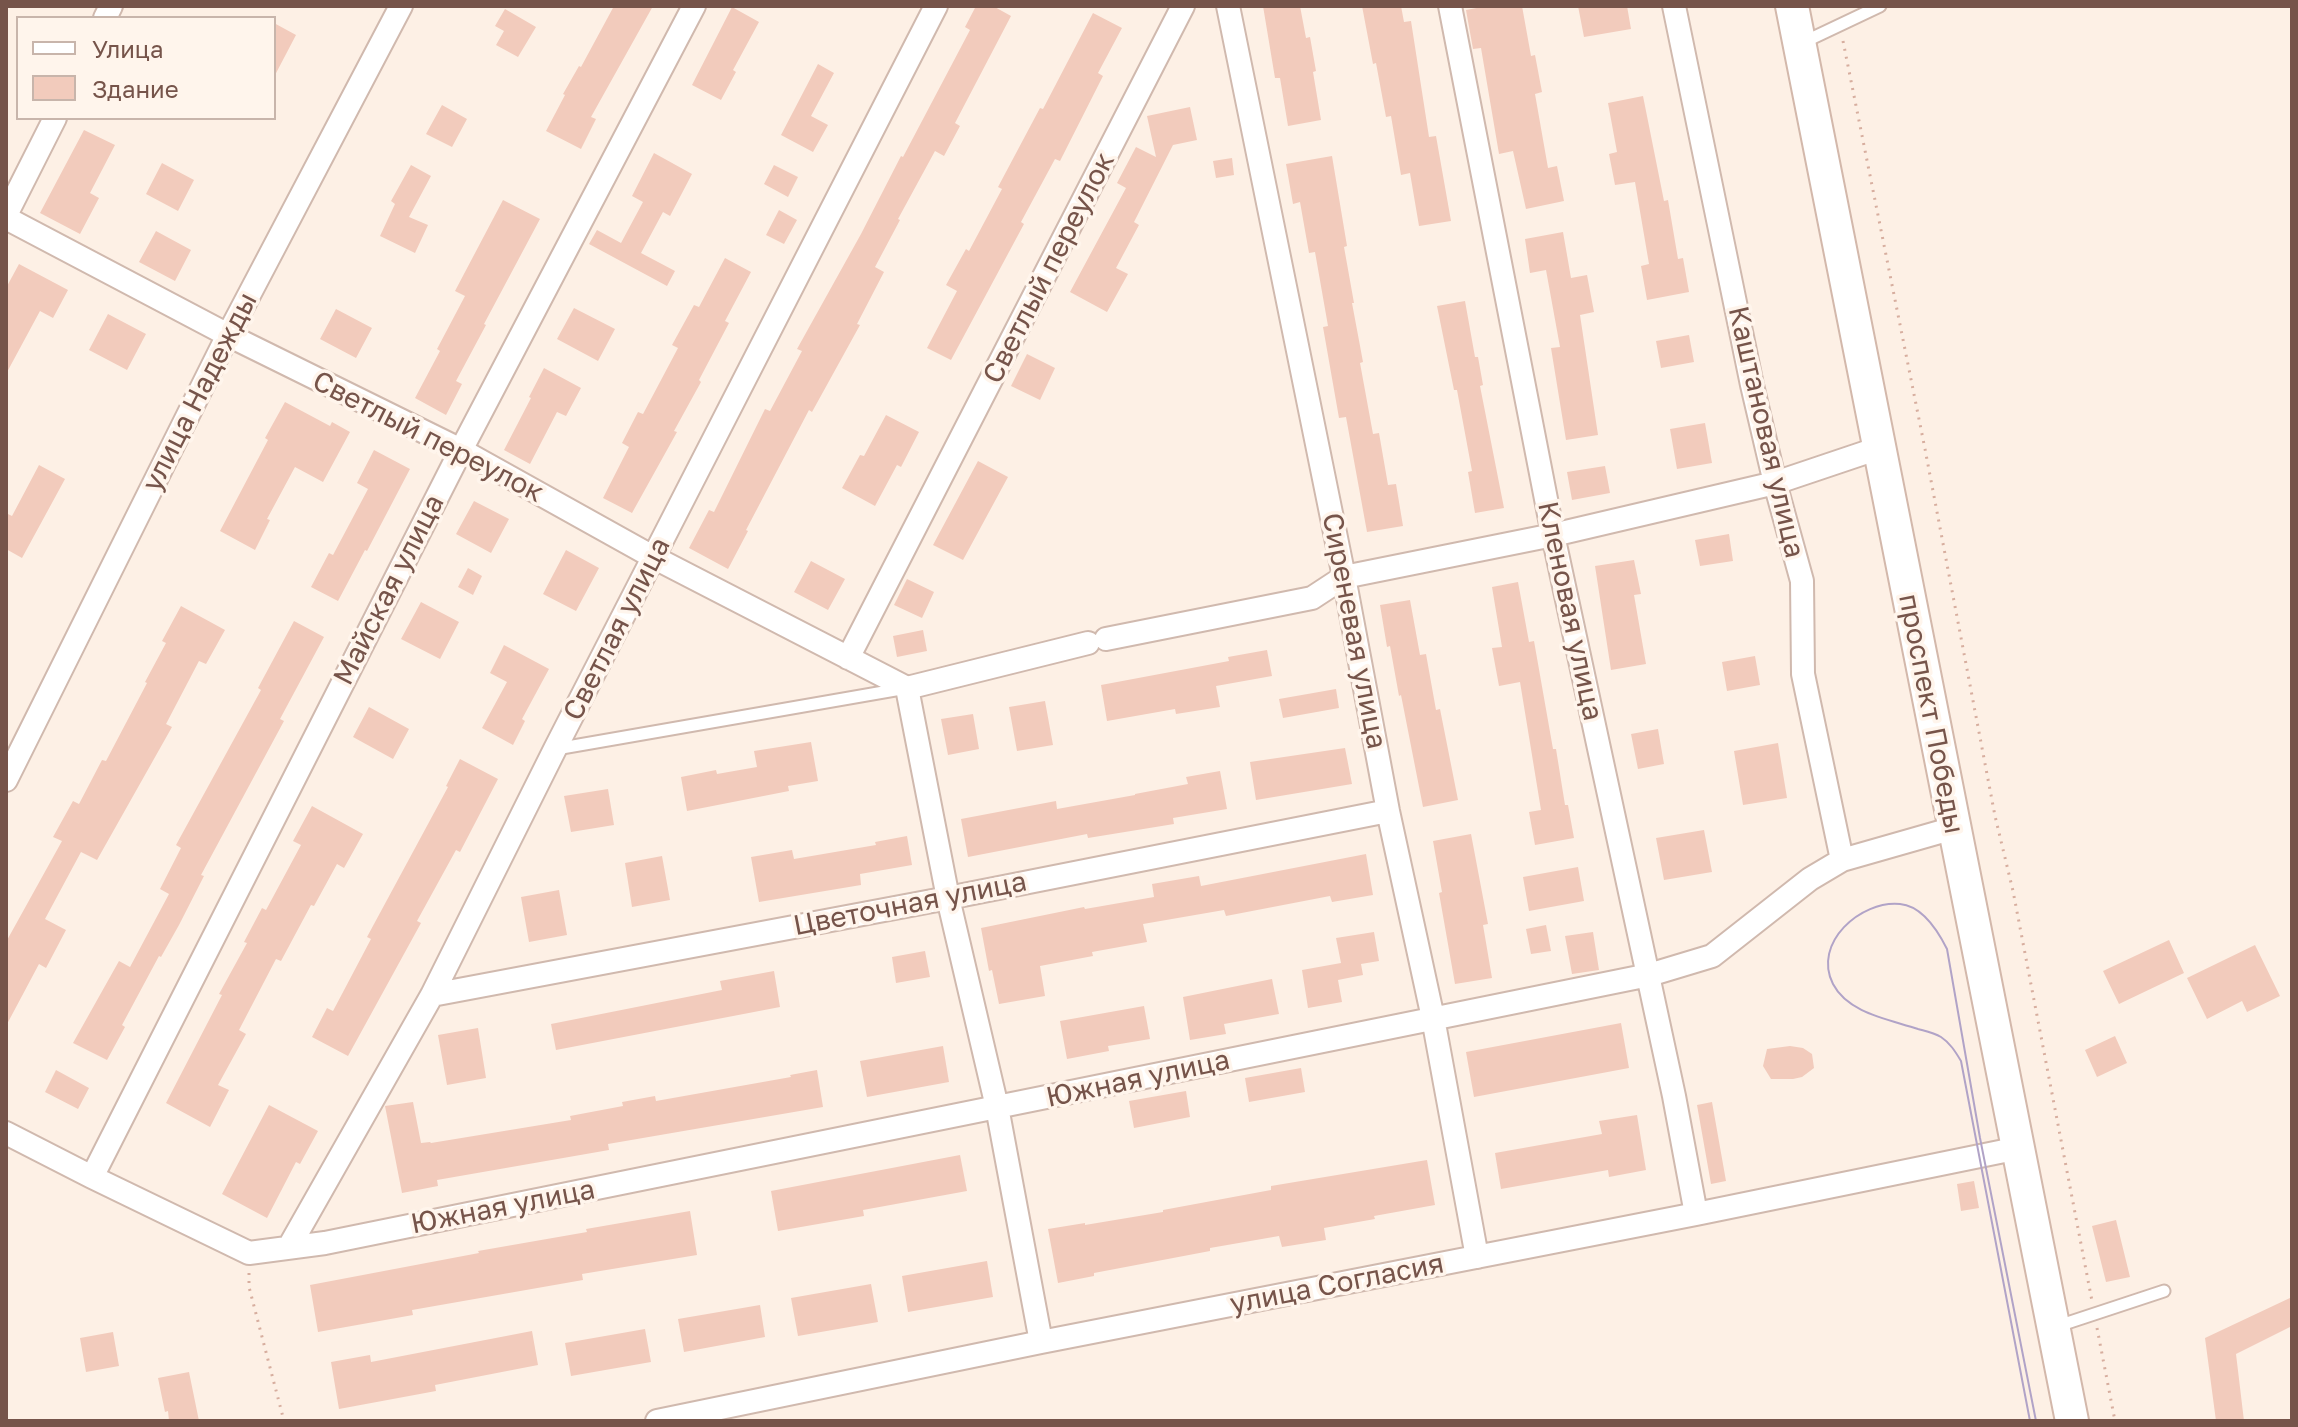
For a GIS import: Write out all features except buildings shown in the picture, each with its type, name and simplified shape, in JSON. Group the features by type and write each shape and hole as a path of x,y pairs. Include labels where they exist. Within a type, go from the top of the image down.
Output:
{"main road":[{"name":"проспект Победы","path":"1792,6 2072,1421"}],"street":[{"name":"улица Надежды","path":"6,780 228,335 401,6"},
{"name":"Майская улица","path":"92,1177 461,450 694,6"},
{"name":"Светлая улица","path":"289,1247 432,995 936,6"},
{"name":"Светлый переулок","path":"848,658 1183,6"},
{"name":"Сиреневая улица","path":"1228,6 1344,577 1388,811 1433,1018 1477,1257"},
{"name":"Кленовая улица","path":"1450,6 1553,535 1649,975 1696,1214"},
{"name":"Каштановая улица","path":"1674,6 1752,385 1802,581 1803,674 1842,860"},
{"path":"6,216 54,120"},
{"name":"Светлый переулок","path":"6,216 228,335 461,450 653,557 907,688"},
{"path":"1041,1342 997,1107 948,898 907,688 1097,641 1312,598 1344,577 1553,535 1775,483 1879,448"},
{"name":"Цветочная улица","path":"432,995 1388,811"},
{"name":"Южная улица","path":"249,1253 325,1243 1649,975 1712,956 1810,879 1842,860 1954,828"},
{"path":"6,1133 249,1253"},
{"name":"улица Согласия","path":"657,1421 2019,1148"}],"lane":[{"path":"1800,44 1880,6"},
{"path":"555,749 907,688"},
{"path":"2054,1328 2164,1291"}],"path":[{"path":"1840,25 1995,816 2019,921 2115,1421"},
{"path":"249,1253 249,1287 284,1421"}],"tram line":[{"path":"2030,1421 1961,1061 1941,1037 1870,1014 1848,1002 1833,984 1828,969 1829,954 1844,927 1870,909 1900,904 1915,909 1934,927 1947,949 1980,1138 2036,1421"}]}
